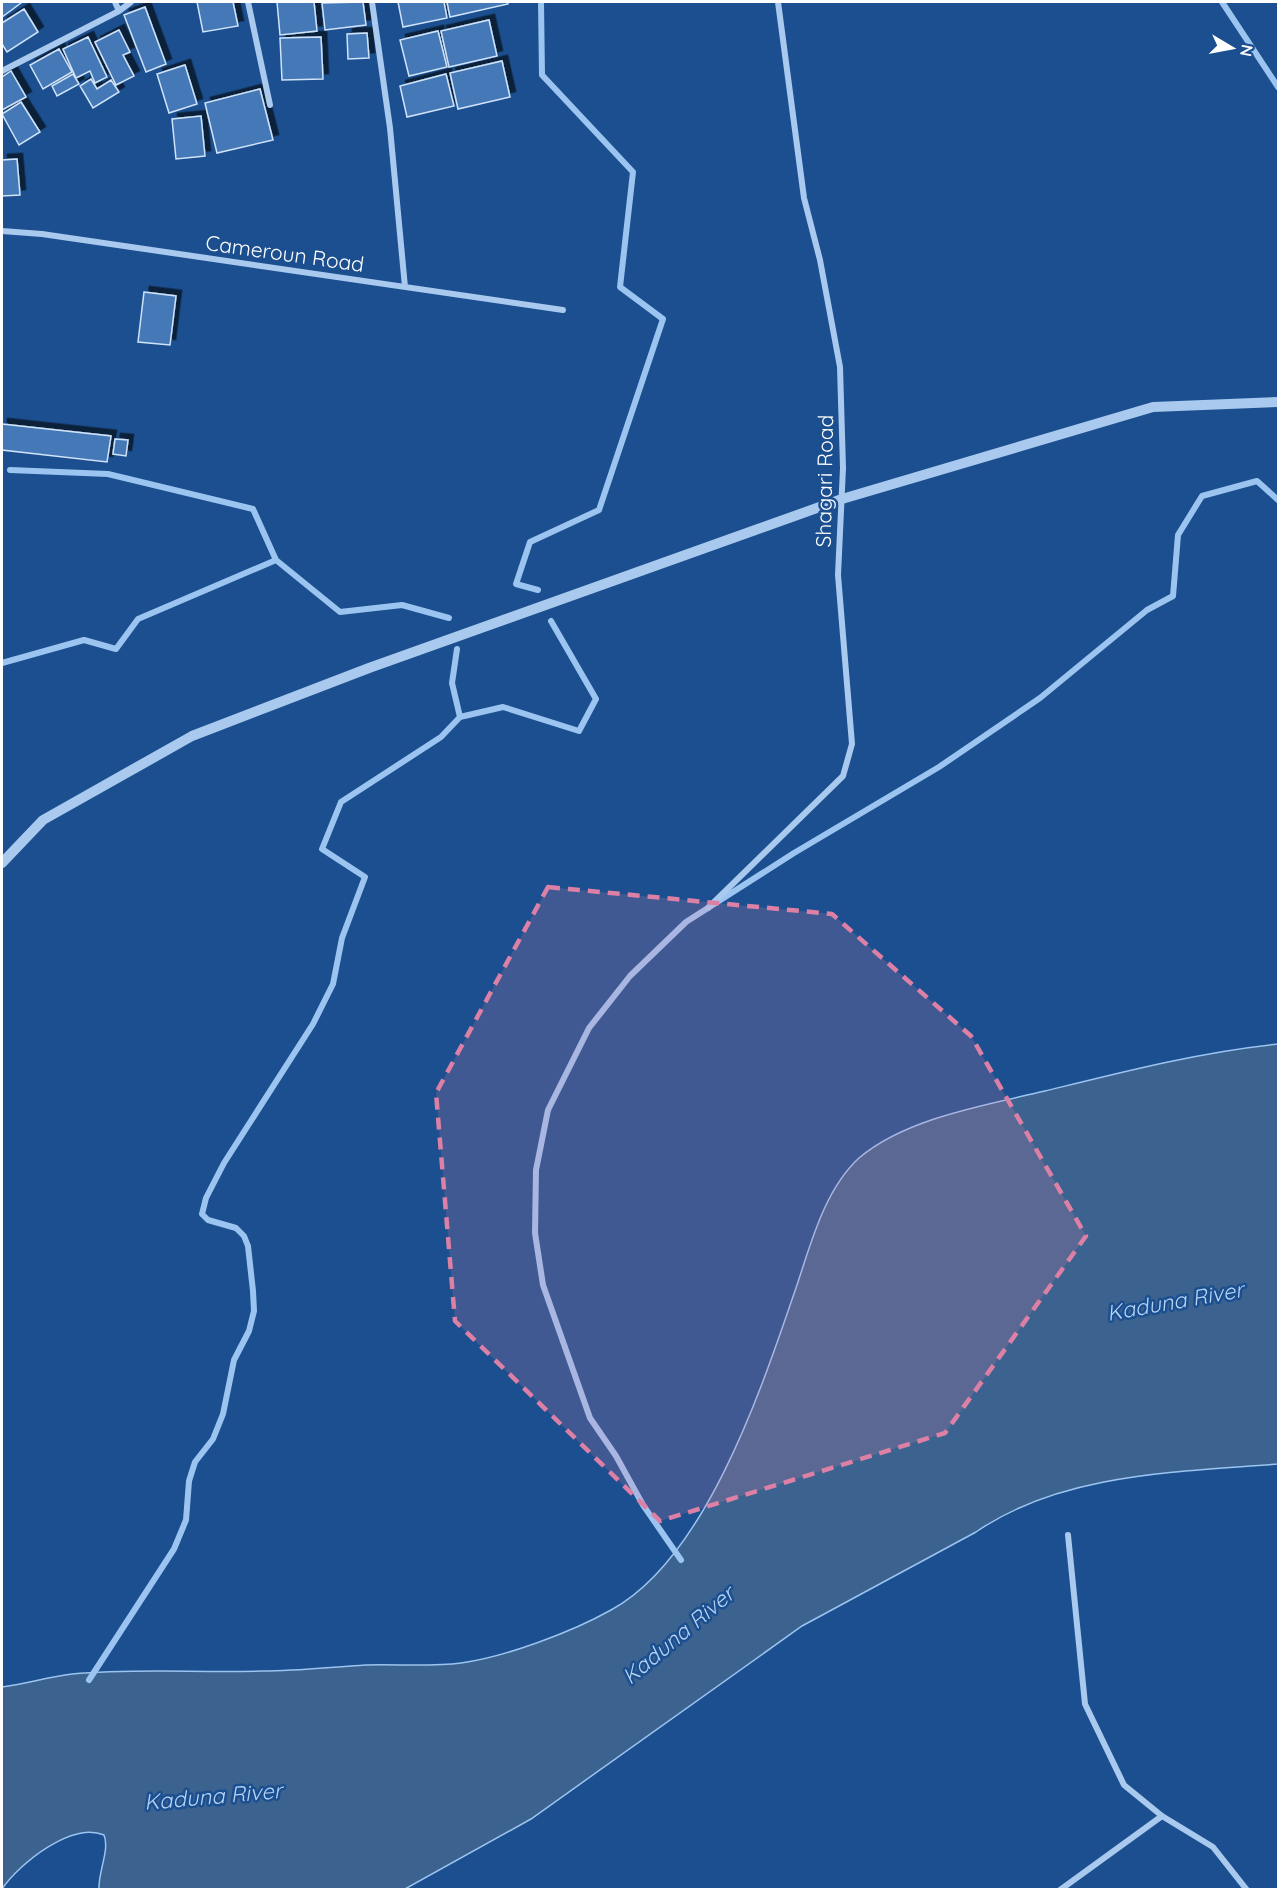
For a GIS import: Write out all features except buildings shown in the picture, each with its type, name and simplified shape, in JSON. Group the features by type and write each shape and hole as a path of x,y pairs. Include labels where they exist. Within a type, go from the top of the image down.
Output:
{"street":[{"path":"115,2 119,11"},
{"path":"2,71 119,11 131,2"},
{"path":"248,2 270,105"},
{"path":"372,2 390,128 405,287"},
{"name":"Shagari Road","path":"708,908 843,776 852,744 838,575 842,499 840,367 820,260 804,198 778,2"},
{"name":"Cameroun Road","path":"2,231 42,234 563,310"},
{"path":"2,863 43,820 192,736 369,668 842,499 1154,407 1278,402"},
{"path":"1068,1535 1085,1704 1124,1785 1162,1816 1213,1847 1247,1890"},
{"path":"1060,1890 1162,1816"}],"highlighted area":[{"path":"548,887 832,914 971,1036 1086,1236 945,1433 660,1521 455,1321 436,1093"}],"water":[{"name":"Kaduna River","path":"1278,1044 1278,1464 1161,1473 1122,1479 1045,1498 1009,1512 802,1626 531,1819 405,1889 99,1889 106,1847 104,1835 91,1832 62,1839 47,1847 21,1868 2,1889 2,1687 63,1675 96,1672 276,1671 366,1665 461,1663 498,1655 558,1635 611,1610 645,1585 676,1551 703,1510 749,1418 820,1217 837,1185 859,1158 878,1144 900,1133 923,1123 973,1108 1161,1063"}],"waterway":[{"path":"538,590 516,584 530,542 599,510 663,319 620,287 633,172 542,75 541,2"},
{"path":"1222,2 1278,87"},
{"path":"10,470 108,474 253,509 276,560 340,612 402,605 449,618"},
{"path":"681,1560 643,1505 616,1456 590,1418 543,1285 535,1233 536,1170 548,1110 589,1028 630,976 686,922 794,853 939,767 1040,698 1147,610 1173,596 1178,535 1202,496 1257,481 1278,500"},
{"path":"2,663 84,640 116,649 138,619 276,560"},
{"path":"89,1680 174,1549 186,1520 189,1481 195,1462 213,1439 223,1414 234,1360 249,1331 254,1311 253,1291 248,1246 244,1236 236,1228 208,1220 202,1214 206,1198 224,1163 313,1024 333,984 342,938 365,877 322,849 341,802 441,737 460,717 503,707 579,731 596,699 551,621"},
{"path":"457,649 452,683 460,717"}]}
